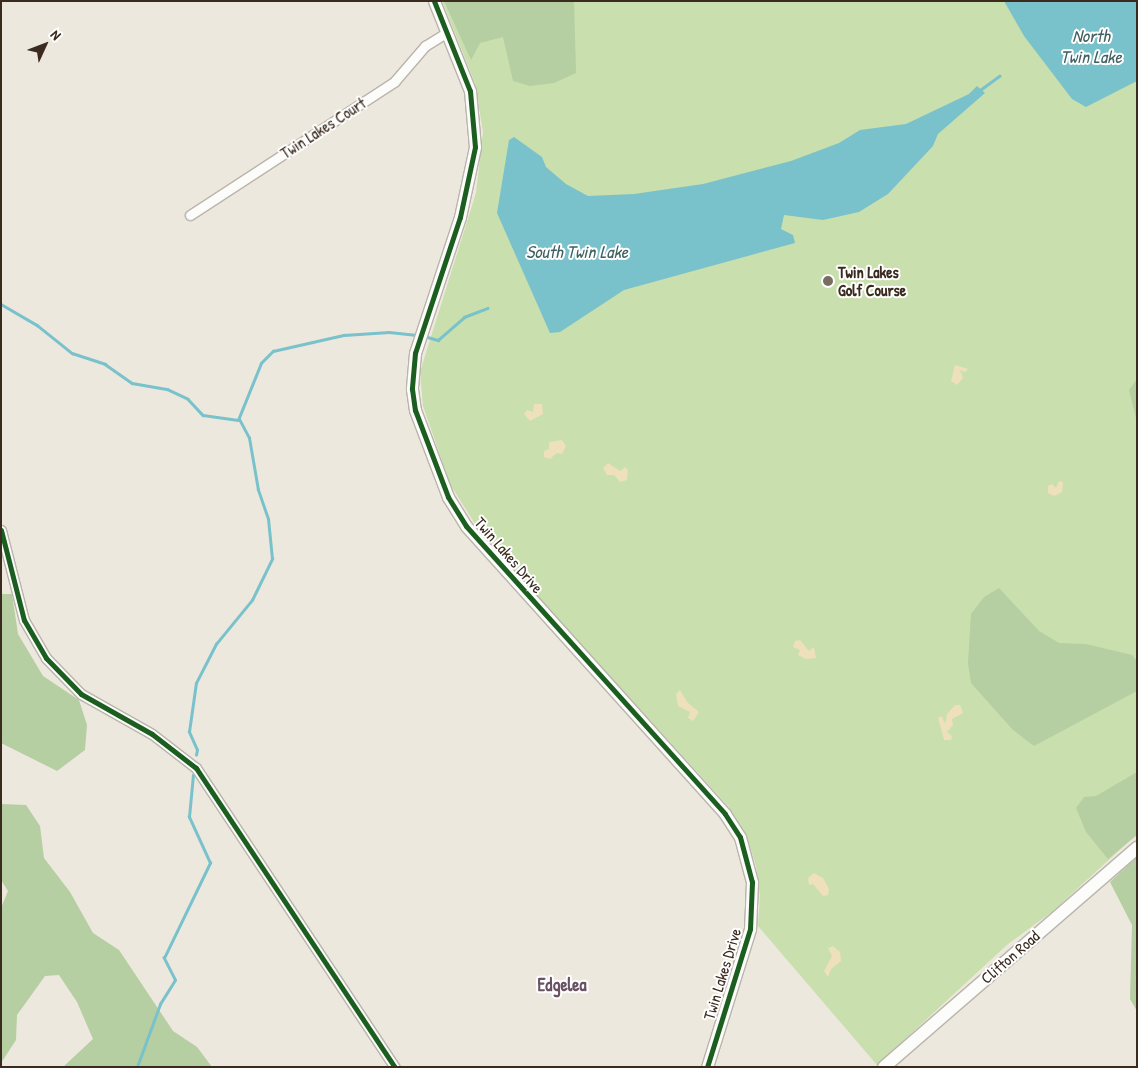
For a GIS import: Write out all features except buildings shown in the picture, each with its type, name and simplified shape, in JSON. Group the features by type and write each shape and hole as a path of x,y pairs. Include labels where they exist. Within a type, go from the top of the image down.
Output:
{"main road":[{"name":"Clifton Road","path":"884,1067 1137,848"}],"street":[{"name":"Twin Lakes Drive","path":"434,1 470,91 475,147 460,218 418,345 412,377 413,399 455,510 489,552 724,814 746,851 752,882 750,930 707,1067"},
{"name":"Twin Lakes Court","path":"190,216 394,82 425,46 447,32"},
{"path":"1,530 24,620 46,658 81,694 157,737 196,768 395,1067"}],"green space":[{"name":"Twin Lakes Golf Course","path":"442,1 1137,1 1137,834 1053,911 1008,944 877,1065 758,926 760,896 756,866 747,837 729,807 482,535 450,484 423,406 420,372 476,193 483,132 475,83"},
{"path":"444,1 574,1 576,73 554,83 530,86 513,81 503,37 480,43 471,60"},
{"path":"1137,379 1137,422 1129,390"},
{"path":"999,588 1039,631 1059,643 1086,644 1132,655 1137,661 1137,691 1034,746 1013,730 971,683 968,663 971,614 984,597"},
{"path":"1,594 12,594 18,634 43,676 79,700 87,725 85,750 57,771 1,743"},
{"path":"1137,772 1137,835 1108,859 1086,832 1076,808 1084,797 1096,796"},
{"path":"1,804 26,805 40,826 44,858 70,892 93,933 119,950 173,1031 197,1047 212,1067 63,1067 93,1039 77,1002 59,975 45,976 17,1015 16,1040 1,1063 1,908 8,891 1,880"},
{"path":"1137,857 1137,1011 1130,999 1132,925 1110,882"}],"sand":[{"path":"955,365 968,369 965,372 960,370 963,378 957,385 951,381"},
{"path":"534,404 542,404 543,414 530,421 524,414 527,410 533,412"},
{"path":"562,440 566,446 562,454 557,453 550,459 544,457 544,451 549,449 549,442"},
{"path":"608,463 620,471 625,467 628,470 627,480 620,482 614,475 607,475 603,468"},
{"path":"1059,481 1063,482 1062,492 1054,496 1048,493 1048,486 1052,484 1056,488"},
{"path":"800,640 809,651 814,647 816,658 806,659 798,655 800,650 793,647 795,641"},
{"path":"680,690 687,702 699,712 693,721 688,718 690,712 678,706 676,694"},
{"path":"955,705 960,705 963,713 952,719 953,725 947,732 952,736 951,740 944,740 938,718 942,716 945,724 947,714"},
{"path":"814,873 823,878 829,889 828,895 823,896 813,884 809,885 808,878"},
{"path":"833,946 840,952 841,961 831,969 828,977 824,971 832,956 828,948"}],"water":[{"name":"North Twin Lake","path":"1004,1 1137,1 1137,81 1086,107 1072,99 1024,36"},
{"name":"South Twin Lake","path":"977,86 985,93 938,134 933,146 888,194 859,212 823,220 784,215 781,229 793,235 795,243 624,290 560,332 550,333 497,213 509,140 514,137 542,157 546,167 566,184 588,196 634,194 703,184 791,161 839,143 860,130 906,124 969,94"}],"waterway":[{"path":"980,90 999,76"},
{"path":"1,304 37,325 72,353 105,364 132,383 167,389 188,399 203,415 238,420 261,363 273,351 344,335 389,332 419,335"},
{"path":"424,336 438,340 464,317 487,308"},
{"path":"196,755 197,750 189,732 196,683 216,644 252,600 272,559 268,519 258,490 249,438 239,419"},
{"path":"137,1067 160,1004 175,980 164,958 210,863 189,817 193,775"}],"cycle path":[{"path":"434,1 470,91 475,147 460,217 415,353 412,389 415,410 448,497 466,526 725,814 740,837 752,882 750,929 707,1067"},
{"path":"1,530 24,620 46,658 81,694 152,734 196,768 395,1067"}],"place":[{"name":"Twin Lakes Golf Course","path":"828,281"}],"district":[{"name":"Edgelea","path":"562,985"}]}
